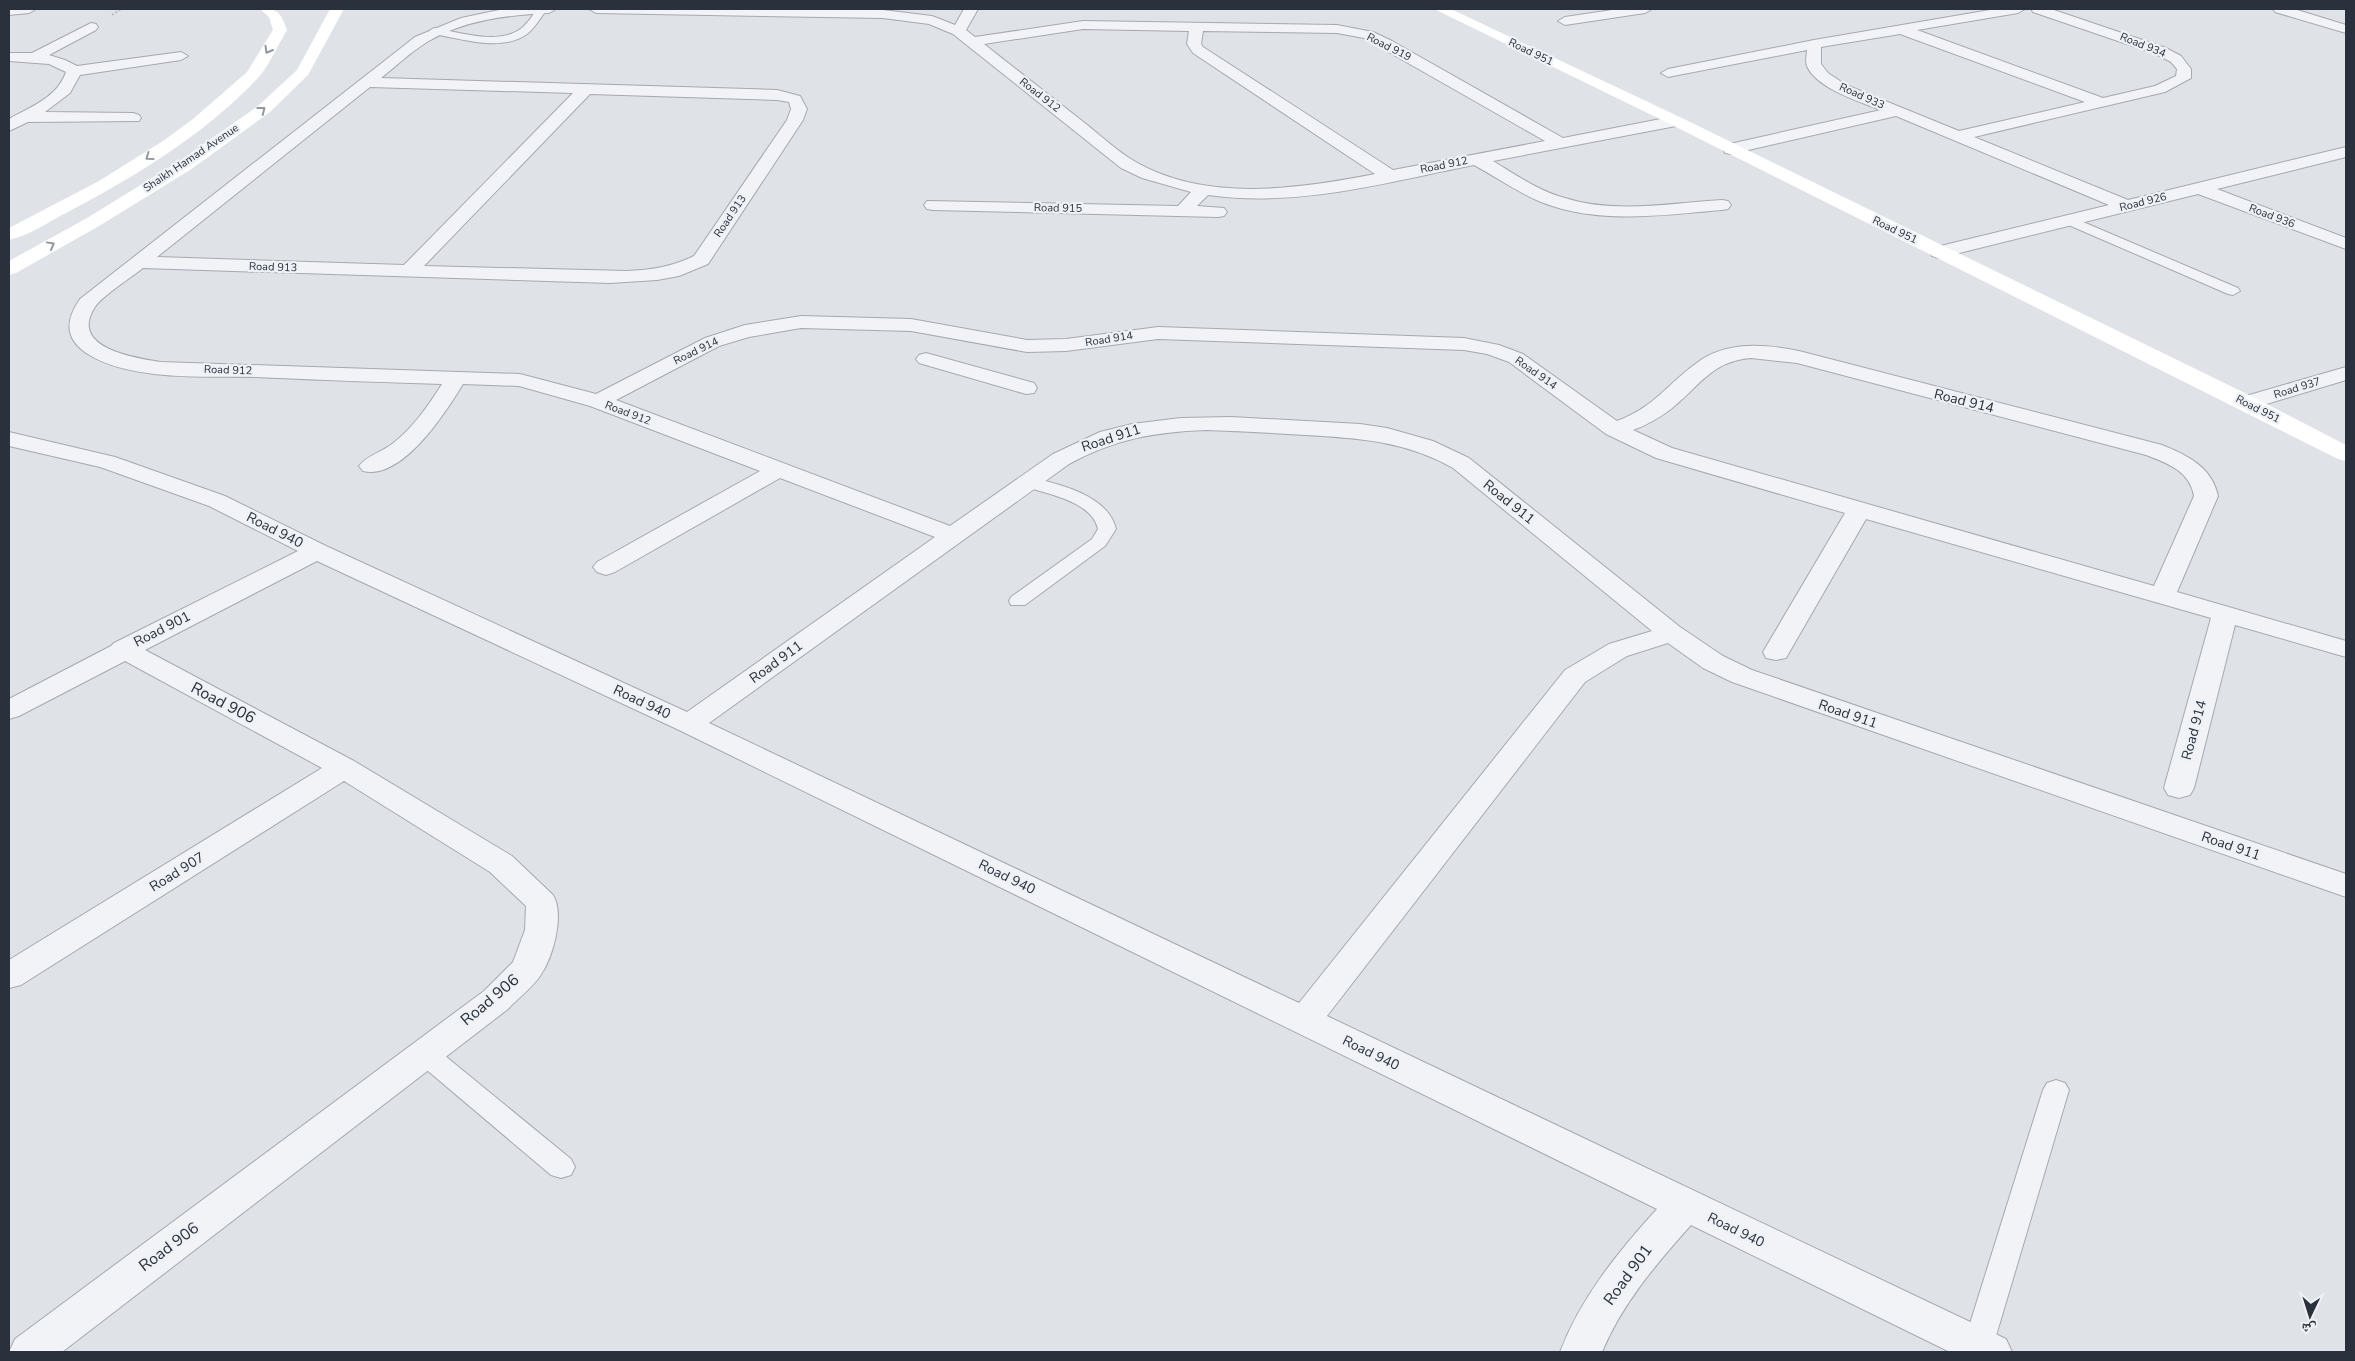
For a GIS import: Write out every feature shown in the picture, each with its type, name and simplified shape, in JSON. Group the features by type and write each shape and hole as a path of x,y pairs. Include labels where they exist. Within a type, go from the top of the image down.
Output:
{"street":[{"path":"9,11 29,9"},
{"name":"Shaikh Hamad Avenue","path":"9,235 48,216 142,162 217,108 254,74 280,30 275,15 267,9"},
{"name":"Shaikh Hamad Avenue","path":"9,269 93,222 184,166 264,109 304,72 337,9"},
{"name":"Road 912","path":"549,9 510,10 467,19 434,31 420,40 87,304 80,314 78,332 82,340 94,350 134,364 161,368 520,380 598,401 952,536"},
{"name":"Road 912","path":"596,9 856,11 932,20 958,31 1127,164 1145,174 1204,189 1283,193 1313,191 1560,142 1676,122"},
{"path":"958,31 971,9"},
{"name":"Road 951","path":"1442,9 1732,149 2247,403 2346,454"},
{"path":"1565,21 1645,9"},
{"path":"1668,73 1814,44 2018,9"},
{"name":"Road 934","path":"1957,136 2160,89 2174,84 2183,78 2184,69 2176,59 2143,43 2038,9"},
{"path":"2280,9 2346,29"},
{"name":"Road 919","path":"972,42 1064,21 1198,26 1274,23 1337,29 1368,35 1560,142"},
{"path":"1198,26 1194,44 1198,50 1390,176"},
{"path":"34,58 91,27"},
{"path":"1901,29 2103,103"},
{"name":"Road 933","path":"1814,44 1814,65 1823,76 1841,88 2127,206"},
{"path":"9,57 34,58 67,65 74,71 182,56"},
{"path":"9,126 58,96 72,82 74,71"},
{"name":"Road 913","path":"139,262 623,278 672,272 689,267 701,260 795,120 799,109 795,99 777,95 367,82"},
{"path":"408,272 585,90"},
{"path":"1732,149 1898,112"},
{"path":"23,116 133,118"},
{"name":"Road 926","path":"1939,252 2346,152"},
{"name":"Road 912","path":"1476,159 1542,195 1573,206 1611,211 1722,206"},
{"name":"Road 936","path":"2199,188 2346,244"},
{"path":"1183,211 1204,189"},
{"name":"Road 915","path":"933,205 1218,212"},
{"name":"Road 914","path":"598,401 712,342 745,331 782,324 820,321 892,324 930,328 1027,346 1066,345 1158,333 1471,345 1492,349 1516,358 1614,429 1671,456 2346,649"},
{"path":"1005,382 1020,365 1027,346"},
{"name":"Road 914","path":"1614,429 1657,410 1712,362 1734,354 1766,352 1799,357 2154,450 2189,468 2202,480 2206,488 2206,496 2162,596"},
{"path":"926,359 1026,388"},
{"name":"Road 937","path":"2247,403 2346,373"},
{"path":"372,466 386,459 416,437 456,378"},
{"name":"Road 911","path":"689,724 1029,482 1078,448 1098,439 1129,430 1170,423 1196,422 1360,430 1398,437 1432,448 1461,463 1671,634 1713,662 1773,688 2346,886"},
{"name":"Road 940","path":"9,439 107,462 217,501 317,551 689,724 1685,1205 1947,1343 1984,1349"},
{"path":"606,567 778,470"},
{"path":"1776,652 1859,510"},
{"name":"Road 901","path":"9,710 123,649 317,551"},
{"name":"Road 914","path":"2179,788 2224,614"},
{"path":"1304,1021 1575,676 1618,650 1671,634"},
{"name":"Road 906","path":"30,1352 496,1000 528,968 541,930 542,903 501,864 344,768 123,649"},
{"name":"Road 907","path":"9,976 344,768"},
{"name":"Road 901","path":"1581,1352 1612,1292 1644,1250 1685,1205"}],"lane":[{"path":"434,31 480,38 509,37 524,32 542,9"},
{"path":"2069,220 2233,291"},
{"path":"1018,602 1099,542 1107,529 1104,517 1093,506 1029,482"},
{"path":"424,1053 561,1167"},
{"path":"1984,1349 2056,1090"}]}
